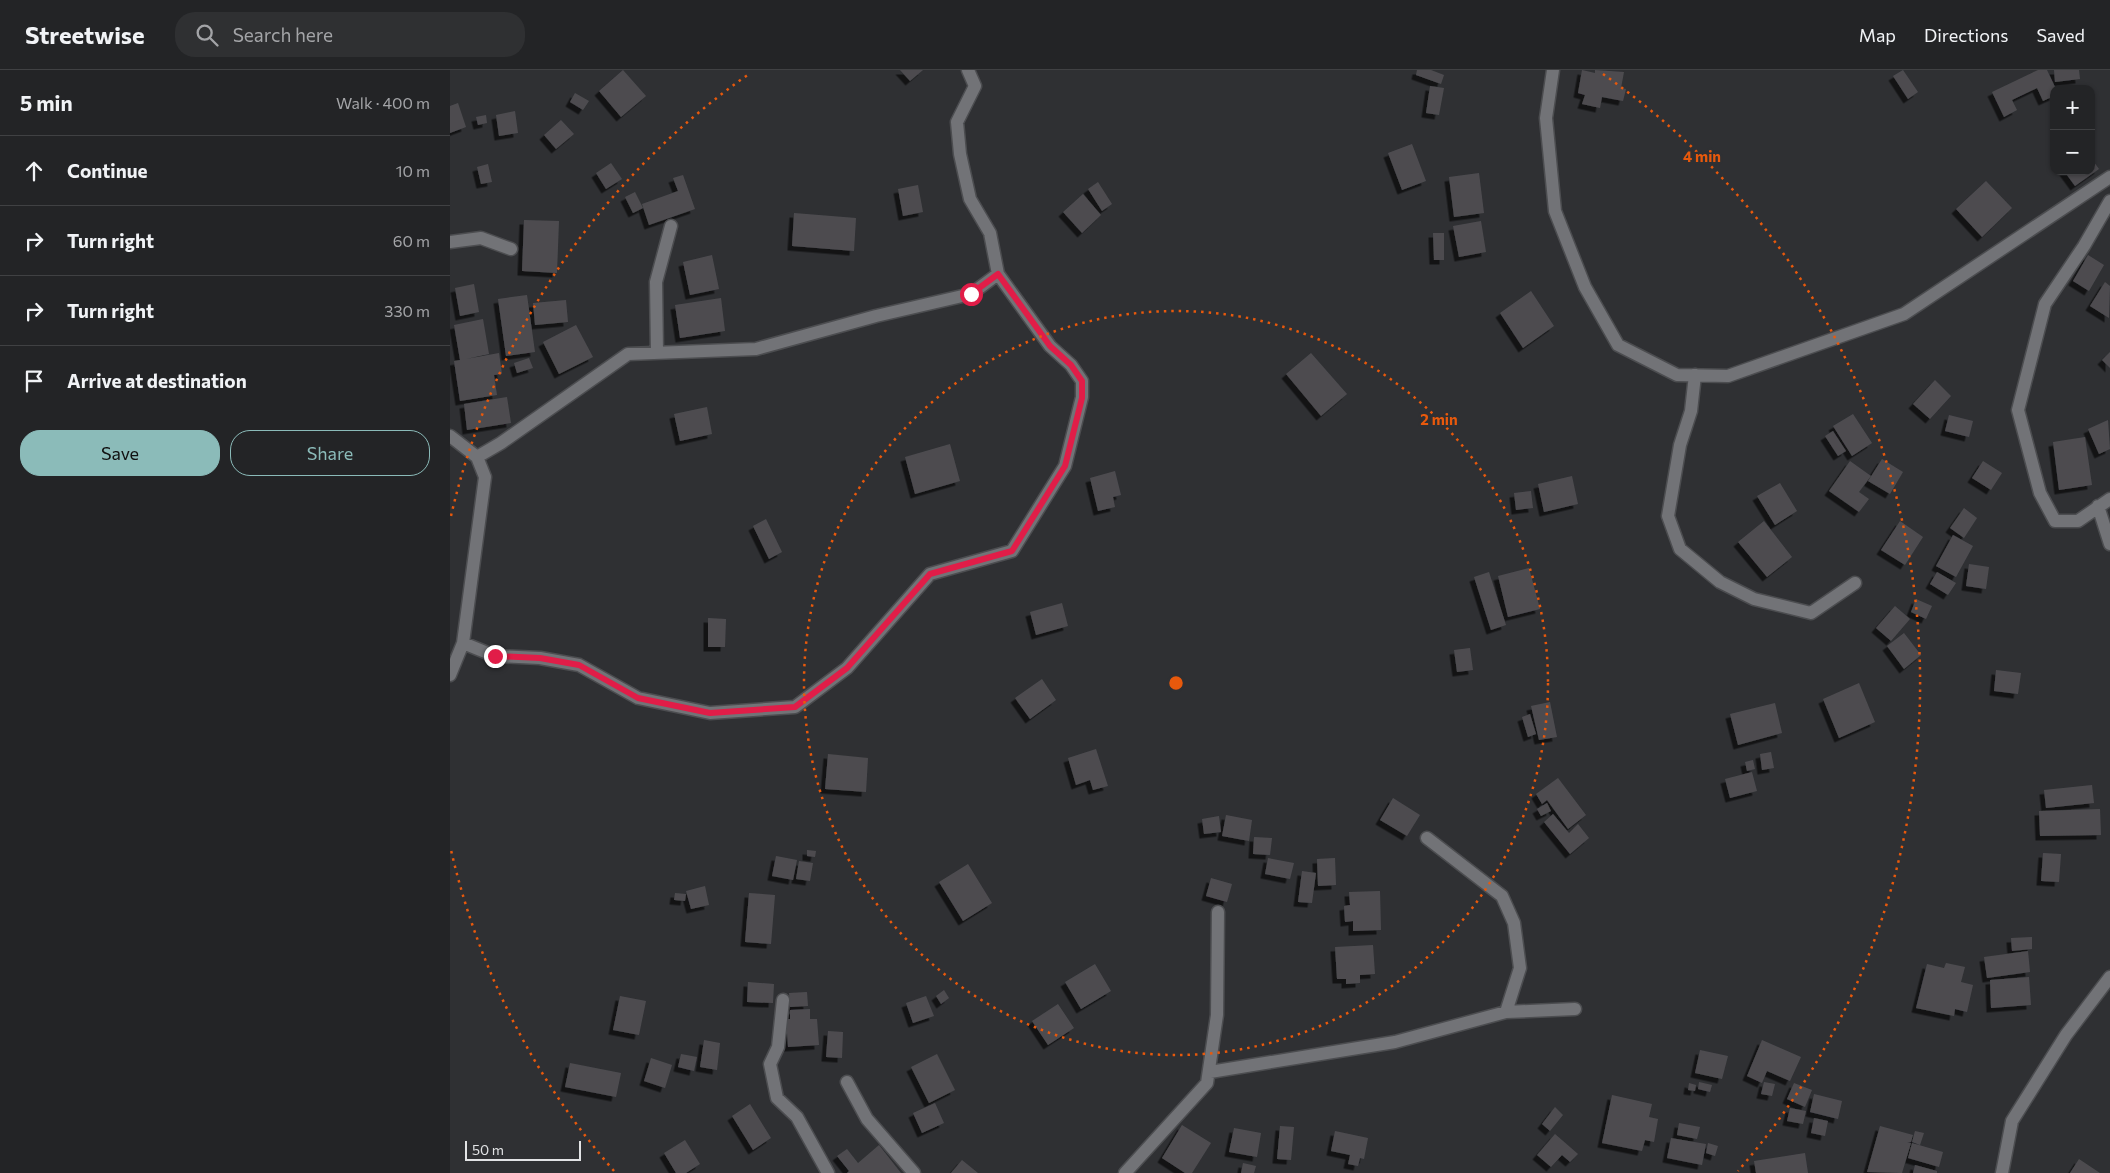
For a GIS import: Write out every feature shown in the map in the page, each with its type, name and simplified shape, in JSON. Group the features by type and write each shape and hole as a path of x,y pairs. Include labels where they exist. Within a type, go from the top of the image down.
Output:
{"street":[{"path":"463,643 495,656 540,658 579,665 638,698 710,713 795,707 847,668 930,574 1012,551 1065,466 1082,398 1082,381 1071,365 1050,346 998,274 990,232 970,199 960,154 957,122 975,86 968,70"},
{"path":"1553,70 1546,118 1555,211 1585,287 1618,345 1677,375 1728,376 1904,314 2110,177"},
{"path":"2110,201 2084,246 2045,304 2018,410 2040,493 2055,521 2078,521 2110,499"},
{"path":"657,353 656,282 671,226"},
{"path":"450,242 481,238 511,249"},
{"path":"477,457 501,443 628,354 756,349 876,316 971,294 998,274"},
{"path":"1695,375 1691,411 1680,445 1668,516 1680,549 1720,582 1754,599 1811,613 1856,583"},
{"path":"450,436 477,457 484,477 463,643 450,675"},
{"path":"2098,506 2110,544"},
{"path":"1427,838 1502,896 1514,923 1520,968 1506,1012"},
{"path":"1125,1173 1207,1083 1217,1015 1218,912"},
{"path":"2002,1173 2012,1121 2066,1035 2110,977"},
{"path":"783,1000 778,1047 770,1064 778,1098 797,1117 828,1173"},
{"path":"1210,1072 1395,1042 1506,1012 1575,1009"},
{"path":"847,1082 867,1119 914,1173"}],"building":[{"path":"623,70 646,96 621,117 599,91"},
{"path":"900,70 923,70 910,81"},
{"path":"1417,70 1431,70 1444,75 1441,84 1416,75"},
{"path":"1582,70 1595,73 1595,70 1624,72 1621,88 1626,89 1623,101 1602,97 1600,108 1582,104 1585,95 1578,93"},
{"path":"1903,70 1918,92 1908,99 1893,76"},
{"path":"2038,70 2047,70 2054,85 2050,85 2050,98 2043,101 2037,88 2012,100 2017,110 2004,117 1992,92"},
{"path":"2054,70 2079,70 2080,79 2055,82"},
{"path":"1430,86 1444,88 1439,115 1426,113"},
{"path":"575,93 589,101 583,110 570,102"},
{"path":"458,103 466,127 450,133 450,106"},
{"path":"515,111 518,133 499,136 496,115"},
{"path":"486,115 487,123 478,125 476,117"},
{"path":"561,120 574,134 556,149 544,135"},
{"path":"1412,144 1426,181 1402,190 1388,153"},
{"path":"611,163 622,179 606,189 596,173"},
{"path":"488,164 492,182 481,184 477,167"},
{"path":"2095,164 2099,169 2095,172"},
{"path":"1479,173 1484,213 1454,217 1449,177"},
{"path":"683,175 695,209 649,225 642,204 678,191 673,178"},
{"path":"2067,175 2091,175 2075,186"},
{"path":"1986,181 2012,208 1982,237 1956,209"},
{"path":"1098,182 1112,204 1102,211 1088,189"},
{"path":"918,185 923,212 903,216 898,189"},
{"path":"635,192 643,208 633,213 625,197"},
{"path":"1083,194 1101,215 1082,233 1063,212"},
{"path":"794,213 856,218 854,251 792,246"},
{"path":"524,220 559,221 557,273 522,271"},
{"path":"1481,221 1486,252 1459,257 1453,226"},
{"path":"1433,233 1444,233 1444,260 1434,260"},
{"path":"712,255 719,289 690,295 683,262"},
{"path":"2088,255 2104,265 2089,291 2073,281"},
{"path":"2105,282 2110,286 2109,318 2090,306"},
{"path":"474,284 479,312 460,316 455,288"},
{"path":"1531,291 1554,326 1523,348 1500,313"},
{"path":"527,295 535,352 506,356 498,299"},
{"path":"721,298 725,331 680,338 675,305"},
{"path":"566,300 568,322 535,325 533,303"},
{"path":"483,319 489,354 466,359 499,353 502,374 494,375 497,395 460,401 454,361 460,360 454,325"},
{"path":"576,325 593,357 559,374 543,342"},
{"path":"2110,352 2110,368 2102,360"},
{"path":"1311,353 1347,394 1321,416 1286,374"},
{"path":"529,358 533,368 517,373 514,363"},
{"path":"1935,380 1951,396 1930,419 1913,404"},
{"path":"507,397 511,423 467,430 464,404"},
{"path":"707,407 712,434 680,441 674,414"},
{"path":"1853,414 1872,443 1852,456 1833,426"},
{"path":"1949,415 1973,421 1969,437 1945,431"},
{"path":"2108,420 2110,449 2099,454 2088,429"},
{"path":"1833,431 1846,451 1838,456 1825,436"},
{"path":"2085,437 2092,485 2059,490 2053,442"},
{"path":"950,444 960,481 915,494 905,457"},
{"path":"1882,459 1903,472 1890,494 1868,481"},
{"path":"1850,461 1871,476 1859,492 1869,499 1859,512 1829,491"},
{"path":"1983,461 2002,473 1991,490 1972,478"},
{"path":"1115,471 1121,495 1113,497 1115,507 1098,511 1090,478"},
{"path":"1572,476 1578,504 1544,512 1538,484"},
{"path":"1780,483 1797,511 1775,525 1757,496"},
{"path":"1531,491 1533,508 1516,510 1514,493"},
{"path":"1964,508 1977,518 1964,538 1950,528"},
{"path":"766,519 782,552 769,559 753,526"},
{"path":"1764,521 1792,557 1767,577 1738,542"},
{"path":"1900,521 1923,537 1905,565 1881,550"},
{"path":"1953,535 1973,546 1956,577 1936,566"},
{"path":"1969,564 1989,567 1986,589 1966,586"},
{"path":"1529,568 1540,609 1508,617 1498,576"},
{"path":"1489,572 1506,625 1491,630 1474,577"},
{"path":"1937,572 1956,583 1948,595 1930,584"},
{"path":"1916,599 1932,606 1926,619 1911,612"},
{"path":"1062,603 1068,626 1036,635 1030,612"},
{"path":"1895,606 1910,619 1891,641 1876,628"},
{"path":"708,618 726,619 725,647 708,647"},
{"path":"1904,633 1921,655 1904,669 1887,646"},
{"path":"1470,648 1473,670 1457,672 1454,650"},
{"path":"1996,670 2021,673 2018,694 1994,691"},
{"path":"1042,679 1056,700 1030,719 1015,698"},
{"path":"1859,683 1875,722 1839,738 1823,699"},
{"path":"1550,702 1557,737 1539,740 1531,706"},
{"path":"1775,703 1782,733 1738,745 1730,714"},
{"path":"1530,714 1536,734 1528,737 1522,717"},
{"path":"1096,749 1108,786 1093,790 1090,780 1076,785 1068,758"},
{"path":"1771,752 1774,768 1762,770 1760,754"},
{"path":"828,754 868,758 866,792 825,789"},
{"path":"1753,760 1755,769 1747,771 1745,762"},
{"path":"1752,772 1757,791 1730,798 1725,779"},
{"path":"1558,778 1586,815 1568,829 1547,800 1542,804 1536,794"},
{"path":"2092,785 2094,803 2046,808 2044,790"},
{"path":"1393,798 1420,815 1407,836 1380,820"},
{"path":"1547,803 1551,811 1541,816 1537,809"},
{"path":"2100,809 2101,835 2040,836 2039,811"},
{"path":"1553,814 1569,833 1578,824 1589,838 1570,854 1544,822"},
{"path":"1226,815 1252,820 1249,841 1222,836"},
{"path":"1219,816 1221,832 1204,834 1202,819"},
{"path":"1254,837 1272,838 1270,855 1253,854"},
{"path":"807,850 816,851 815,857 807,856"},
{"path":"2043,853 2061,854 2059,882 2041,881"},
{"path":"776,856 797,860 793,880 772,876"},
{"path":"1268,858 1294,863 1290,879 1265,874"},
{"path":"1335,858 1336,885 1318,886 1317,859"},
{"path":"799,861 813,863 810,881 796,879"},
{"path":"968,864 992,903 963,921 939,882"},
{"path":"1302,871 1316,873 1312,903 1298,902"},
{"path":"1211,878 1232,884 1227,902 1206,896"},
{"path":"705,886 709,905 691,909 686,891"},
{"path":"1380,891 1381,930 1353,931 1353,921 1345,922 1344,906 1350,905 1349,892"},
{"path":"675,893 686,894 685,901 674,900"},
{"path":"749,893 775,895 771,944 745,942"},
{"path":"2032,937 2032,949 2012,951 2011,938"},
{"path":"1373,945 1375,974 1360,975 1360,983 1346,984 1346,979 1337,979 1335,947"},
{"path":"2028,951 2030,972 1987,978 1984,957"},
{"path":"1946,963 1965,967 1961,982 1973,985 1967,1012 1955,1009 1954,1016 1916,1008 1927,964 1944,968"},
{"path":"1095,964 1111,991 1081,1009 1065,982"},
{"path":"2029,977 2031,1005 1991,1008 1990,980"},
{"path":"748,982 774,984 773,1003 747,1002"},
{"path":"944,990 949,998 941,1004 936,996"},
{"path":"807,992 808,1006 790,1007 789,993"},
{"path":"620,996 646,1001 639,1035 613,1030"},
{"path":"926,996 934,1016 913,1023 906,1003"},
{"path":"1058,1004 1074,1028 1048,1045 1032,1021"},
{"path":"810,1009 810,1019 817,1019 819,1045 788,1047 786,1019 790,1019 790,1010"},
{"path":"828,1031 843,1032 842,1058 826,1057"},
{"path":"704,1040 720,1043 717,1070 700,1067"},
{"path":"1762,1040 1801,1057 1790,1081 1767,1071 1762,1083 1747,1076"},
{"path":"1700,1050 1728,1056 1722,1079 1695,1073"},
{"path":"681,1054 697,1057 694,1071 678,1067"},
{"path":"937,1054 955,1090 929,1103 911,1067"},
{"path":"651,1058 672,1065 665,1088 644,1081"},
{"path":"570,1063 621,1073 616,1097 565,1087"},
{"path":"1699,1082 1712,1085 1710,1092 1698,1089"},
{"path":"1764,1082 1775,1084 1772,1096 1761,1094"},
{"path":"1689,1083 1696,1085 1695,1091 1688,1090"},
{"path":"1794,1083 1812,1090 1805,1107 1787,1099"},
{"path":"1814,1094 1842,1101 1838,1119 1810,1112"},
{"path":"1612,1095 1652,1104 1649,1117 1658,1119 1654,1142 1645,1140 1642,1151 1602,1143"},
{"path":"935,1103 944,1123 922,1133 913,1113"},
{"path":"750,1104 771,1138 753,1150 732,1116"},
{"path":"1555,1107 1563,1115 1550,1131 1542,1124"},
{"path":"1790,1108 1806,1111 1803,1124 1787,1121"},
{"path":"1814,1118 1828,1121 1825,1136 1811,1133"},
{"path":"1679,1123 1700,1127 1697,1139 1677,1135"},
{"path":"1182,1125 1211,1143 1192,1173 1185,1173 1162,1158"},
{"path":"1280,1126 1294,1127 1291,1160 1277,1159"},
{"path":"1880,1126 1913,1135 1911,1142 1907,1142 1911,1143 1902,1173 1867,1172"},
{"path":"1234,1128 1261,1133 1257,1157 1229,1152"},
{"path":"1335,1131 1368,1138 1364,1159 1360,1158 1358,1166 1348,1164 1350,1155 1331,1151"},
{"path":"1915,1131 1924,1133 1920,1145 1912,1142"},
{"path":"1555,1134 1578,1154 1570,1162 1562,1155 1551,1167 1537,1155"},
{"path":"1671,1138 1706,1144 1702,1165 1667,1158"},
{"path":"685,1140 700,1164 686,1173 676,1173 664,1153"},
{"path":"1708,1143 1718,1146 1715,1156 1706,1153"},
{"path":"1912,1143 1943,1152 1939,1167 1908,1158"},
{"path":"879,1145 901,1173 847,1173 849,1171 837,1156 847,1149 858,1163"},
{"path":"1805,1153 1808,1173 1756,1173 1754,1161"},
{"path":"2079,1159 2100,1173 2070,1173"},
{"path":"962,1160 978,1173 951,1173"},
{"path":"1243,1163 1256,1166 1254,1173 1241,1173"},
{"path":"1915,1165 1937,1171 1937,1173 1913,1173"}],"route":[{"path":"495,656 540,658 579,665 638,698 710,713 795,707 847,668 930,574 1012,551 1065,466 1082,398 1082,381 1071,365 1050,346 1026,310 998,274 971,294"}]}
